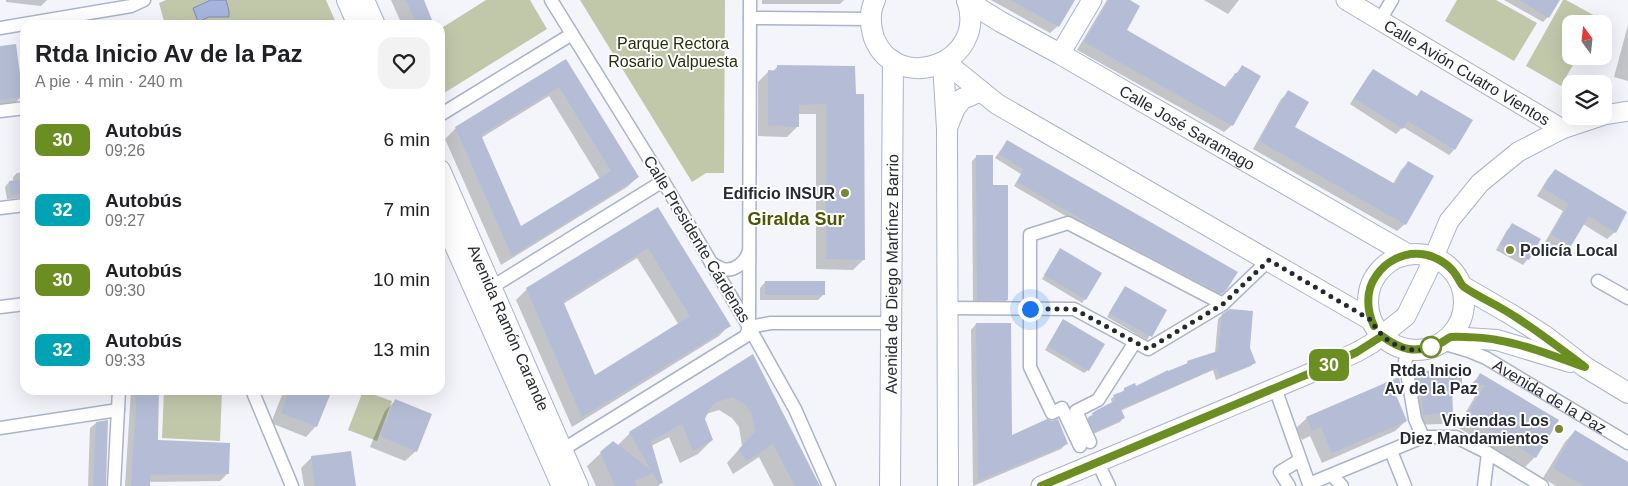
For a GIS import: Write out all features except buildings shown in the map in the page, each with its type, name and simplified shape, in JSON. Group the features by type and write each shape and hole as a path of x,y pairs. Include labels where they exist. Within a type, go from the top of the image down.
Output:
{"main road":[{"path":"347,0 356,20"},
{"path":"364,0 373,20"},
{"path":"872,9 872,31 876,43 884,53 893,61 905,66 932,67 944,63 960,49 967,36 970,21 967,1"},
{"name":"Calle José Saramago","path":"967,1 1407,254"},
{"name":"Avenida de Diego Martínez Barrio","path":"890,486 893,61"},
{"path":"944,63 997,104 1269,260 1376,328 1395,345 1410,350 1427,349 1446,340 1496,340 1539,351 1585,367"},
{"path":"944,63 947,126 948,486"},
{"path":"947,126 955,108 962,100 981,91"},
{"name":"Avenida Ramón Carande","path":"445,181 578,486"},
{"name":"Avenida Ramón Carande","path":"445,237 562,486"},
{"path":"1376,328 1368,304 1369,290 1374,277 1394,259 1407,254 1421,254 1434,257 1446,264 1456,274 1462,286 1465,302 1461,319 1446,340"},
{"path":"1462,286 1512,314 1545,336 1585,367 1628,393"}],"street":[{"path":"52,20 131,6 144,0"},
{"name":"Calle Presidente Cárdenas","path":"551,0 663,181 749,327 794,409 829,486"},
{"path":"562,450 746,336 749,327 750,0"},
{"path":"1060,54 1092,0"},
{"name":"Calle Avión Cuatro Vientos","path":"1346,0 1562,129"},
{"path":"1380,20 1392,0"},
{"path":"750,18 872,9"},
{"path":"0,28 20,25"},
{"path":"445,112 572,34"},
{"path":"0,111 20,109"},
{"path":"1612,114 1628,111"},
{"path":"1040,486 1276,388 1357,352 1376,328 1406,316 1450,221 1480,183 1518,152 1562,129 1574,125"},
{"path":"492,287 663,181"},
{"path":"0,208 20,206"},
{"path":"1135,342 1098,400 1076,410 1085,444 1062,408 1052,413 1030,366 1030,235 1068,223 1223,304"},
{"path":"711,263 724,269 733,269 747,258 749,249"},
{"path":"948,308 1074,309 1148,349 1223,304 1269,260"},
{"path":"1598,281 1628,298"},
{"path":"0,307 20,305"},
{"path":"749,327 771,323 892,323"},
{"name":"Avenida de la Paz","path":"1446,340 1486,358 1628,443"},
{"path":"1410,350 1405,361 1415,419 1422,437"},
{"path":"1276,388 1309,484 1422,437 1456,437 1488,453 1542,486"},
{"path":"114,486 118,395"},
{"path":"254,395 292,486"},
{"path":"0,428 118,410"},
{"path":"1391,451 1406,486"},
{"path":"1484,486 1488,453"},
{"path":"1288,486 1280,472 1300,460"},
{"path":"1098,462 1109,486"},
{"path":"1332,475 1342,486"}],"green space":[{"path":"166,0 326,0 335,20 164,20 159,3"},
{"path":"486,0 530,0 547,29 445,93 445,26"},
{"name":"Parque Rectora Rosario Valpuesta","path":"580,0 725,0 724,173 706,173 692,182"},
{"path":"1457,0 1496,0 1537,23 1514,61 1445,21"},
{"path":"1563,0 1594,15 1562,15 1562,65 1573,65 1567,75 1562,75 1561,86 1526,66"},
{"path":"164,395 222,395 220,441 162,438"},
{"path":"361,395 375,395 392,401 377,441 348,430"}],"water":[{"path":"211,0 226,0 229,17 209,17 197,20 193,8"}],"bus line":[{"name":"30","path":"1041,486 1313,372 1357,352 1382,336 1395,345 1410,350 1427,349 1442,343 1450,337 1496,340 1539,351 1585,367 1545,336 1512,314 1462,286 1456,274 1446,264 1434,257 1421,254 1407,254 1394,259 1374,277 1369,290 1368,304 1374,326"}],"place":[{"name":"Edificio INSUR","path":"845,193"},
{"name":"Policía Local","path":"1510,250"},
{"name":"Rtda Inicio Av de la Paz","path":"1431,347"},
{"name":"Viviendas Los Diez Mandamientos","path":"1559,429"}],"district":[{"name":"Giralda Sur","path":"796,219"}],"route":[{"path":"1030,309 1074,309 1148,349 1223,304 1269,260 1371,320 1382,336 1395,345 1410,350 1431,347"}]}
